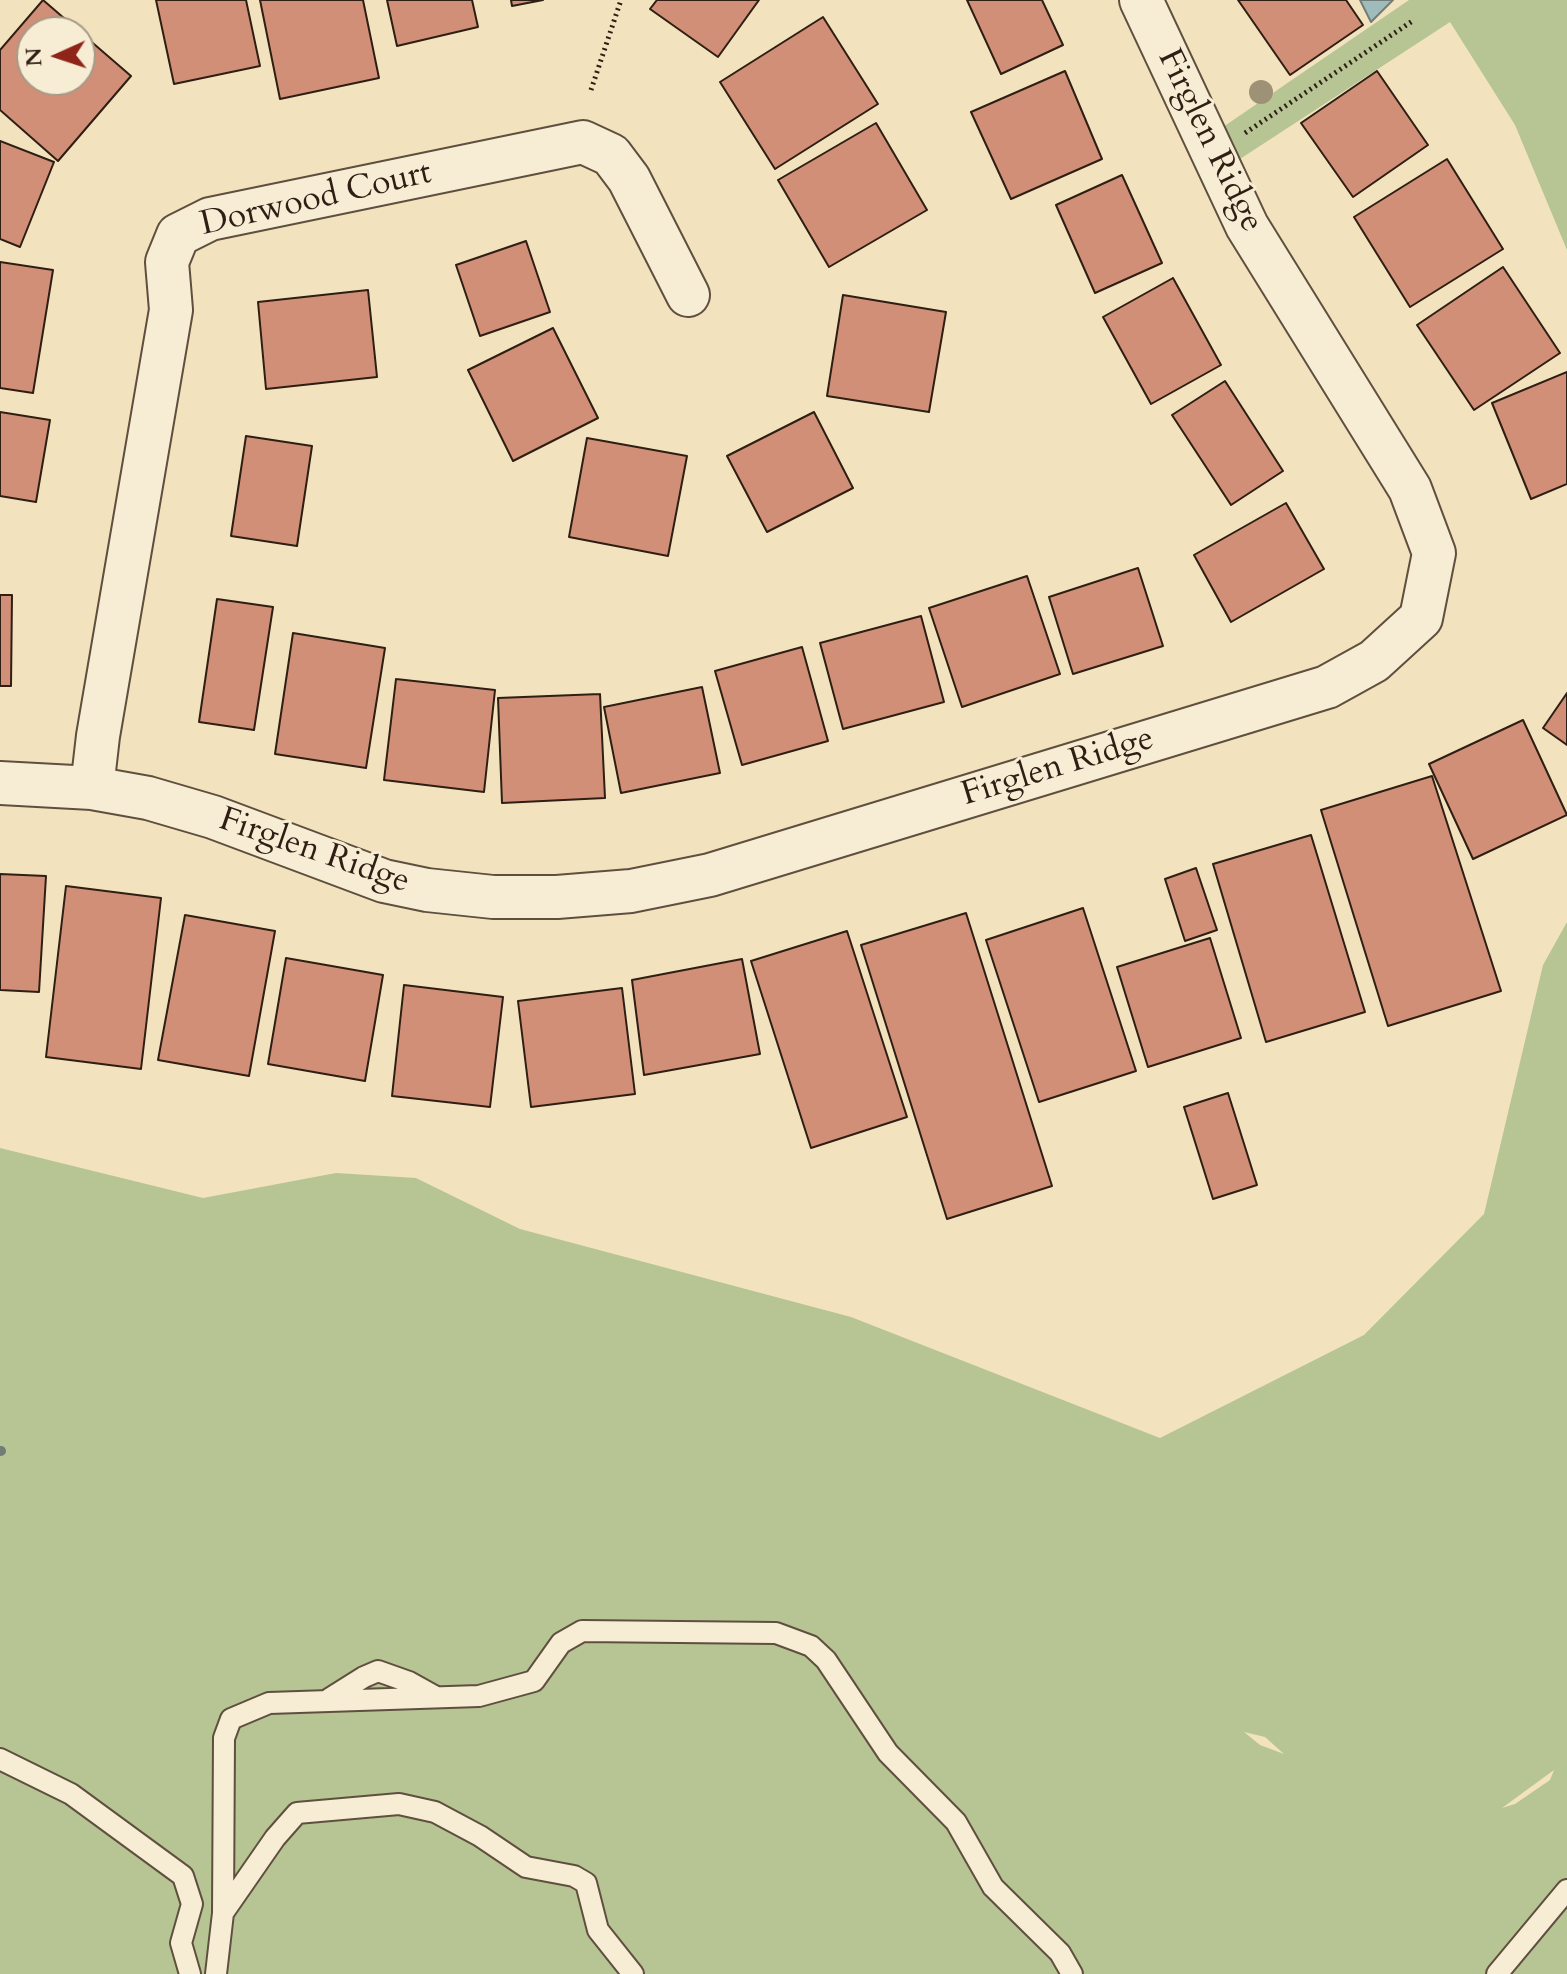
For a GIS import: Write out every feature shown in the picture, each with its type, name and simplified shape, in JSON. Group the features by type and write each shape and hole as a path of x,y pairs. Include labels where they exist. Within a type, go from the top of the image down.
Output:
{"street":[{"name":"Firglen Ridge","path":"0,783 92,788 148,798 213,817 384,881 427,890 493,897 557,897 631,891 710,875 1327,687 1374,661 1421,618 1434,553 1410,489 1247,226 1141,0"},
{"name":"Dorwood Court","path":"92,788 98,736 171,310 167,262 178,235 210,219 583,142 611,155 629,179 688,295"}],"lane":[{"path":"216,1974 223,1913 224,1738 231,1719 269,1703 479,1696 534,1681 561,1643 582,1631 776,1633 811,1646 826,1660 888,1753 956,1822 993,1887 1060,1953 1072,1974"},
{"path":"0,1759 71,1794 183,1876 192,1904 181,1943 190,1974"},
{"path":"223,1913 275,1838 297,1813 399,1804 435,1812 480,1836 526,1867 574,1876 586,1883 598,1930 633,1974"},
{"path":"1497,1974 1567,1890"}],"path":[{"path":"591,90 621,0"},
{"path":"1234,141 1414,20"}],"green space":[{"path":"1409,0 1567,0 1567,250 1515,125 1450,22 1240,159 1223,127"},
{"path":"1567,922 1567,1974 0,1974 0,1148 203,1198 336,1173 416,1178 520,1229 851,1317 1160,1438 1364,1335 1484,1214 1543,965","holes":["1244,1732 1265,1737 1284,1754 1260,1745","1554,1770 1550,1780 1515,1804 1502,1808"]}],"water":[{"path":"1360,0 1393,0 1371,22"}],"building":[{"path":"43,0 62,16 29,16"},
{"path":"156,0 246,0 260,66 174,84"},
{"path":"260,0 363,0 379,78 280,99"},
{"path":"387,0 472,0 478,27 397,46"},
{"path":"511,0 543,0 512,6"},
{"path":"657,0 759,0 718,57 650,9"},
{"path":"967,0 1042,0 1063,45 1001,74"},
{"path":"1238,0 1346,0 1363,25 1290,75"},
{"path":"823,17 878,104 775,169 720,82"},
{"path":"16,31 16,96 96,96 96,46 131,76 58,161 0,110 0,50"},
{"path":"1065,71 1102,159 1011,199 971,112"},
{"path":"1377,71 1428,145 1353,197 1301,123"},
{"path":"876,123 927,210 829,267 778,180"},
{"path":"0,141 54,162 20,247 0,239"},
{"path":"1447,159 1503,249 1410,307 1354,217"},
{"path":"1122,175 1162,263 1095,293 1056,205"},
{"path":"526,241 550,312 480,336 456,265"},
{"path":"0,262 53,270 33,393 0,388"},
{"path":"1503,267 1560,353 1474,410 1417,325"},
{"path":"1173,278 1221,365 1151,404 1103,317"},
{"path":"368,290 377,377 266,389 258,302"},
{"path":"843,295 946,312 929,412 827,396"},
{"path":"553,328 598,418 513,461 468,370"},
{"path":"1567,372 1567,484 1531,499 1492,403"},
{"path":"1225,381 1283,471 1231,505 1172,415"},
{"path":"0,412 50,420 36,502 0,496"},
{"path":"814,412 853,488 767,532 727,456"},
{"path":"246,436 312,446 297,546 231,536"},
{"path":"587,438 687,456 668,556 569,537"},
{"path":"1286,503 1324,569 1231,622 1194,555"},
{"path":"1138,568 1163,646 1073,674 1049,597"},
{"path":"1027,576 1060,674 962,707 929,608"},
{"path":"0,595 12,595 11,686 0,686"},
{"path":"217,599 273,607 254,730 199,722"},
{"path":"921,616 944,702 843,729 820,643"},
{"path":"293,633 385,648 366,768 275,754"},
{"path":"802,647 828,741 742,765 715,671"},
{"path":"396,679 495,690 484,792 384,780"},
{"path":"702,687 720,773 621,793 604,707"},
{"path":"1567,693 1567,745 1543,728"},
{"path":"600,694 605,798 502,803 498,698"},
{"path":"1523,720 1567,815 1473,859 1429,764"},
{"path":"1432,776 1501,991 1388,1026 1321,810"},
{"path":"1311,835 1365,1012 1266,1042 1213,864"},
{"path":"1196,868 1217,930 1185,941 1165,879"},
{"path":"0,874 46,876 39,992 0,990"},
{"path":"66,886 161,898 141,1069 46,1057"},
{"path":"1083,908 1136,1071 1039,1102 986,940"},
{"path":"966,913 1052,1186 947,1219 861,945"},
{"path":"185,915 275,931 249,1076 158,1060"},
{"path":"847,931 907,1117 811,1148 751,961"},
{"path":"1210,938 1241,1038 1148,1067 1117,967"},
{"path":"286,958 383,975 365,1081 268,1064"},
{"path":"742,959 760,1054 644,1075 632,980"},
{"path":"404,985 503,997 490,1107 392,1096"},
{"path":"622,988 635,1094 531,1107 518,1001"},
{"path":"1228,1093 1257,1185 1213,1199 1184,1107"}]}
